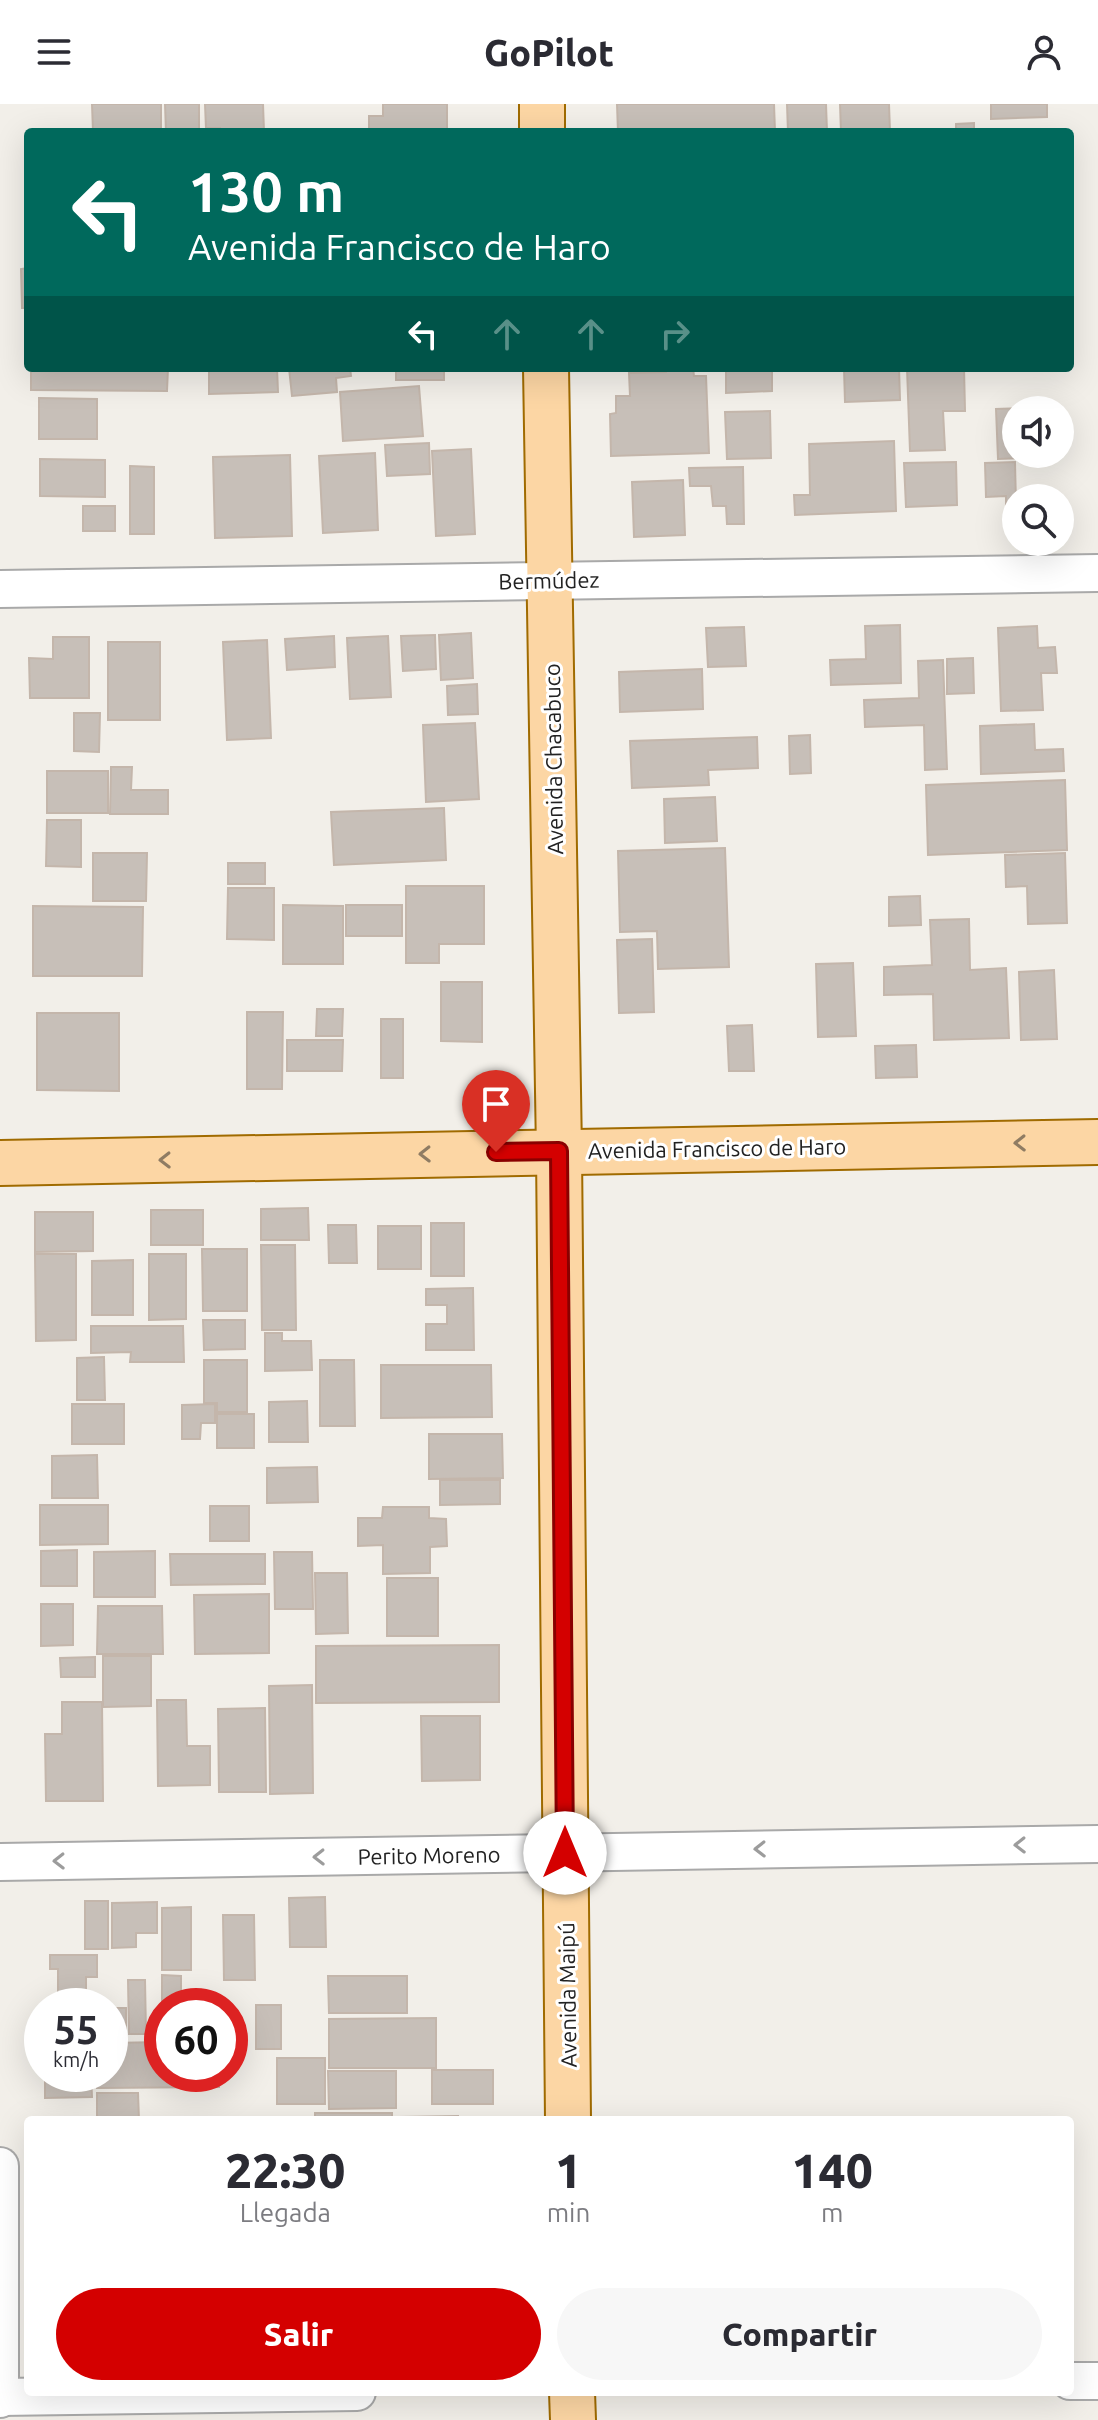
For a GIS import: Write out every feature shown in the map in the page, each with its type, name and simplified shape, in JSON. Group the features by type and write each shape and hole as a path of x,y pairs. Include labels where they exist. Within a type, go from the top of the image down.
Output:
{"main road":[{"path":"542,104 542,128"},
{"name":"Avenida Chacabuco","path":"546,372 559,1151"},
{"name":"Avenida Francisco de Haro","path":"0,1163 1098,1142"},
{"name":"Avenida Maipú","path":"559,1151 568,2116"},
{"path":"572,2396 573,2420"}],"street":[{"name":"Bermúdez","path":"0,589 1098,573"},
{"name":"Perito Moreno","path":"0,1862 1098,1844"},
{"path":"0,2166 0,2398 119,2396"},
{"path":"1074,2381 1098,2381"}],"building":[{"path":"92,104 161,104 161,128 93,128"},
{"path":"165,104 199,104 199,128 166,128"},
{"path":"205,104 263,104 264,128 206,128"},
{"path":"383,104 447,104 447,128 369,128 369,116 383,116"},
{"path":"617,104 774,104 775,128 618,128"},
{"path":"787,104 826,104 827,128 788,128"},
{"path":"840,104 889,104 890,128 841,128"},
{"path":"991,104 1047,104 1047,117 991,119"},
{"path":"974,123 974,128 956,128 956,124"},
{"path":"21,269 24,269 24,308 22,308"},
{"path":"31,372 168,372 167,391 31,390"},
{"path":"209,372 277,372 278,392 209,394"},
{"path":"289,372 350,372 351,376 336,378 337,392 292,396"},
{"path":"396,372 444,372 444,380 396,380"},
{"path":"694,372 694,376 706,376 709,453 611,456 610,414 616,413 616,396 630,396 629,373"},
{"path":"726,372 772,372 772,391 726,393"},
{"path":"844,372 899,372 900,400 845,402"},
{"path":"907,372 964,372 965,411 943,411 945,450 910,451"},
{"path":"419,386 423,436 343,441 340,392"},
{"path":"39,398 97,399 97,439 39,439"},
{"path":"996,409 1002,409 1002,459 998,459"},
{"path":"770,411 771,458 727,459 725,412"},
{"path":"894,441 896,511 795,515 794,495 810,495 809,444"},
{"path":"429,443 430,474 387,476 385,445"},
{"path":"471,449 475,534 436,536 432,451"},
{"path":"375,453 378,530 323,533 319,456"},
{"path":"290,455 292,536 215,538 213,457"},
{"path":"40,459 105,460 105,497 40,496"},
{"path":"956,462 957,505 906,507 904,463"},
{"path":"1002,462 1002,468 1015,468 1016,484 1002,484 1002,496 986,497 985,463"},
{"path":"130,466 154,467 154,534 130,534"},
{"path":"743,467 744,524 727,524 726,506 713,506 711,486 690,486 689,468"},
{"path":"683,480 685,535 634,537 632,482"},
{"path":"83,506 115,506 115,531 83,531"},
{"path":"900,625 901,683 831,685 830,660 866,659 865,626"},
{"path":"1037,626 1038,648 1055,647 1057,673 1041,673 1043,710 1001,711 998,628"},
{"path":"744,627 746,666 708,667 706,628"},
{"path":"471,633 473,678 441,680 439,635"},
{"path":"435,635 436,669 403,671 401,636"},
{"path":"334,636 335,667 287,670 285,639"},
{"path":"388,636 391,697 350,699 347,638"},
{"path":"53,637 89,637 89,698 30,698 29,658 53,659"},
{"path":"267,640 271,738 227,740 223,642"},
{"path":"108,642 160,642 160,720 108,720"},
{"path":"973,658 974,693 947,694 947,659"},
{"path":"943,660 947,769 925,770 924,725 865,727 864,700 919,698 918,661"},
{"path":"702,669 703,709 620,712 619,672"},
{"path":"477,684 478,714 448,715 447,686"},
{"path":"74,713 100,713 99,752 74,751"},
{"path":"475,723 479,799 426,802 423,725"},
{"path":"1034,724 1035,750 1063,749 1064,771 981,774 980,726"},
{"path":"810,735 811,773 790,774 789,736"},
{"path":"757,737 758,768 708,770 709,785 632,788 630,741"},
{"path":"111,767 132,767 131,790 168,790 168,814 110,814"},
{"path":"47,771 108,771 108,813 47,813"},
{"path":"1065,780 1067,850 928,855 926,785"},
{"path":"715,797 717,841 665,843 664,799"},
{"path":"444,808 446,860 334,865 331,812"},
{"path":"47,820 81,820 81,867 46,866"},
{"path":"725,848 729,967 658,969 657,931 620,932 618,851"},
{"path":"93,853 147,853 146,901 93,901"},
{"path":"1065,853 1067,923 1028,924 1027,886 1006,887 1005,855"},
{"path":"228,863 265,863 265,884 228,884"},
{"path":"406,886 484,886 484,944 439,944 439,963 406,963"},
{"path":"228,888 274,888 274,940 227,939"},
{"path":"920,896 921,925 889,926 889,897"},
{"path":"283,905 343,906 343,964 283,964"},
{"path":"346,905 402,905 402,936 346,936"},
{"path":"33,906 143,907 142,976 33,976"},
{"path":"969,919 970,970 1006,968 1009,1038 934,1040 933,994 884,995 884,967 932,965 930,920"},
{"path":"652,939 654,1012 619,1013 617,940"},
{"path":"853,963 856,1036 818,1037 816,964"},
{"path":"1054,970 1057,1039 1021,1040 1019,972"},
{"path":"441,982 482,982 482,1042 441,1041"},
{"path":"317,1009 343,1009 342,1036 316,1036"},
{"path":"247,1012 283,1012 282,1089 247,1089"},
{"path":"37,1013 119,1013 119,1091 37,1090"},
{"path":"381,1019 403,1019 403,1078 381,1078"},
{"path":"752,1025 754,1071 729,1071 727,1026"},
{"path":"287,1040 343,1040 342,1071 287,1071"},
{"path":"916,1045 917,1077 876,1078 875,1046"},
{"path":"308,1208 309,1240 261,1240 261,1209"},
{"path":"151,1210 203,1210 203,1245 151,1245"},
{"path":"35,1212 93,1212 93,1251 35,1252"},
{"path":"431,1223 464,1223 464,1276 431,1276"},
{"path":"328,1225 356,1225 357,1263 329,1263"},
{"path":"378,1226 421,1226 421,1269 378,1269"},
{"path":"261,1245 295,1245 296,1330 262,1330"},
{"path":"202,1249 247,1249 247,1311 203,1311"},
{"path":"35,1254 76,1254 76,1340 36,1341"},
{"path":"149,1254 186,1254 186,1319 149,1320"},
{"path":"133,1260 133,1315 92,1315 92,1261"},
{"path":"473,1288 474,1350 426,1350 426,1324 447,1324 447,1305 426,1305 426,1289"},
{"path":"203,1320 245,1320 245,1349 204,1350"},
{"path":"91,1326 183,1326 184,1362 130,1362 131,1352 91,1353"},
{"path":"265,1333 282,1333 282,1341 311,1341 312,1370 265,1371"},
{"path":"104,1357 105,1400 77,1400 77,1358"},
{"path":"204,1360 247,1360 247,1412 217,1412 217,1403 204,1403"},
{"path":"320,1360 354,1360 355,1426 320,1426"},
{"path":"381,1365 491,1365 492,1417 381,1418"},
{"path":"307,1401 308,1442 269,1442 269,1402"},
{"path":"72,1404 124,1404 124,1444 72,1444"},
{"path":"215,1404 215,1423 201,1423 200,1439 182,1439 182,1405"},
{"path":"217,1414 254,1414 254,1448 217,1448"},
{"path":"429,1434 502,1434 503,1478 429,1479"},
{"path":"97,1455 98,1498 52,1498 52,1456"},
{"path":"317,1467 318,1502 267,1503 267,1468"},
{"path":"440,1480 500,1480 500,1504 440,1505"},
{"path":"40,1505 108,1505 108,1544 40,1545"},
{"path":"210,1506 249,1506 249,1541 210,1541"},
{"path":"383,1507 429,1507 429,1518 446,1519 447,1546 430,1547 430,1573 383,1574 383,1545 358,1546 358,1518 382,1518"},
{"path":"77,1550 77,1586 41,1586 41,1551"},
{"path":"155,1551 155,1597 94,1597 94,1552"},
{"path":"274,1552 312,1552 313,1609 275,1609"},
{"path":"170,1554 265,1554 265,1584 171,1585"},
{"path":"315,1573 347,1573 348,1633 316,1634"},
{"path":"387,1578 438,1578 438,1636 387,1636"},
{"path":"269,1594 269,1653 195,1654 194,1595"},
{"path":"41,1604 73,1604 73,1645 41,1646"},
{"path":"98,1606 162,1606 163,1654 97,1654"},
{"path":"499,1645 499,1702 316,1703 316,1646"},
{"path":"103,1656 151,1656 151,1706 103,1707"},
{"path":"95,1657 95,1677 61,1677 60,1658"},
{"path":"312,1685 313,1793 270,1794 269,1686"},
{"path":"157,1700 186,1700 187,1746 210,1746 210,1785 158,1786"},
{"path":"62,1702 102,1702 103,1801 46,1801 45,1734 62,1734"},
{"path":"265,1708 266,1792 219,1792 218,1709"},
{"path":"421,1716 480,1716 480,1780 422,1781"},
{"path":"325,1897 326,1947 290,1947 289,1898"},
{"path":"85,1901 108,1901 108,1949 85,1949"},
{"path":"157,1902 157,1933 136,1933 136,1947 112,1948 112,1903"},
{"path":"191,1907 191,1970 162,1970 162,1908"},
{"path":"223,1915 254,1915 255,1980 224,1980"},
{"path":"50,1955 97,1955 97,1977 86,1977 86,1988 58,1988 58,1969 50,1969"},
{"path":"162,1975 181,1976 181,1988 162,1988"},
{"path":"328,1976 407,1976 407,2013 329,2013"},
{"path":"128,1980 145,1980 144,2034 129,2034"},
{"path":"256,2005 281,2005 281,2049 256,2049"},
{"path":"436,2018 436,2068 329,2068 329,2019"},
{"path":"144,2042 144,2088 128,2088 128,2043"},
{"path":"277,2058 325,2058 325,2104 277,2104"},
{"path":"432,2070 493,2070 493,2104 432,2104"},
{"path":"328,2071 396,2071 396,2108 329,2109"},
{"path":"45,2092 92,2092 92,2097 45,2098"},
{"path":"97,2093 138,2093 139,2116 97,2116"},
{"path":"315,2113 392,2113 392,2116 315,2116"}],"route":[{"path":"496,1152 559,1151 565,1853"}]}
